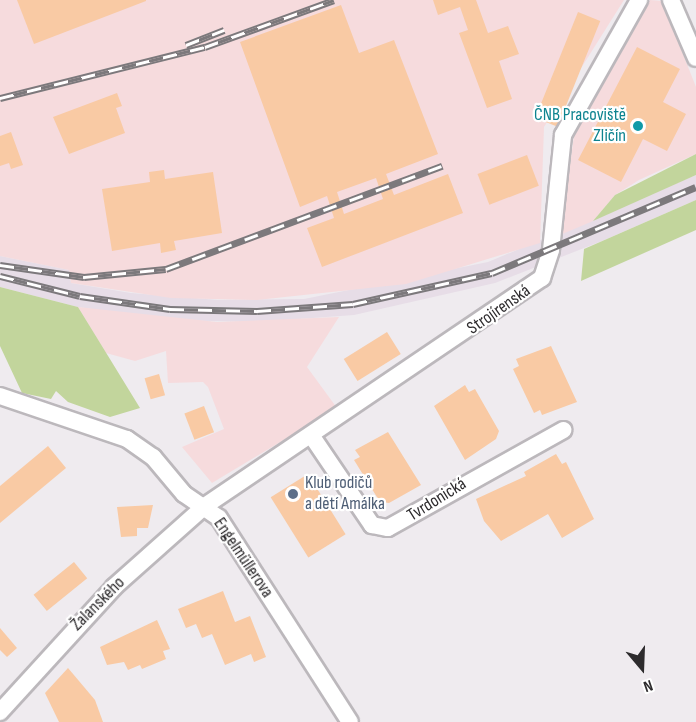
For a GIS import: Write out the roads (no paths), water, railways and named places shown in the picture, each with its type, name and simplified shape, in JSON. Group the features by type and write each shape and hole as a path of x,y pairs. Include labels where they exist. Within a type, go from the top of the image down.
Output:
{"street":[{"name":"Strojírenská","path":"205,506 542,278 551,250 563,135 639,0"},
{"path":"672,0 696,58"},
{"name":"Engelmüllerova","path":"0,396 140,446 184,494 205,506 219,518 350,722"},
{"name":"Tvrdonická","path":"311,435 372,525 388,528 563,430"},
{"name":"Žalanského","path":"0,712 99,602 205,506"}],"railway":[{"path":"0,98 205,47 334,0"},
{"path":"186,45 224,30"},
{"path":"0,265 84,277 166,269 442,166"},
{"path":"0,276 80,296 170,309 257,311 353,304 492,273 696,187"}],"place":[{"name":"ČNB Pracoviště Zličín","path":"638,126"},
{"name":"Klub rodičů a dětí Amálka","path":"293,494"}]}
